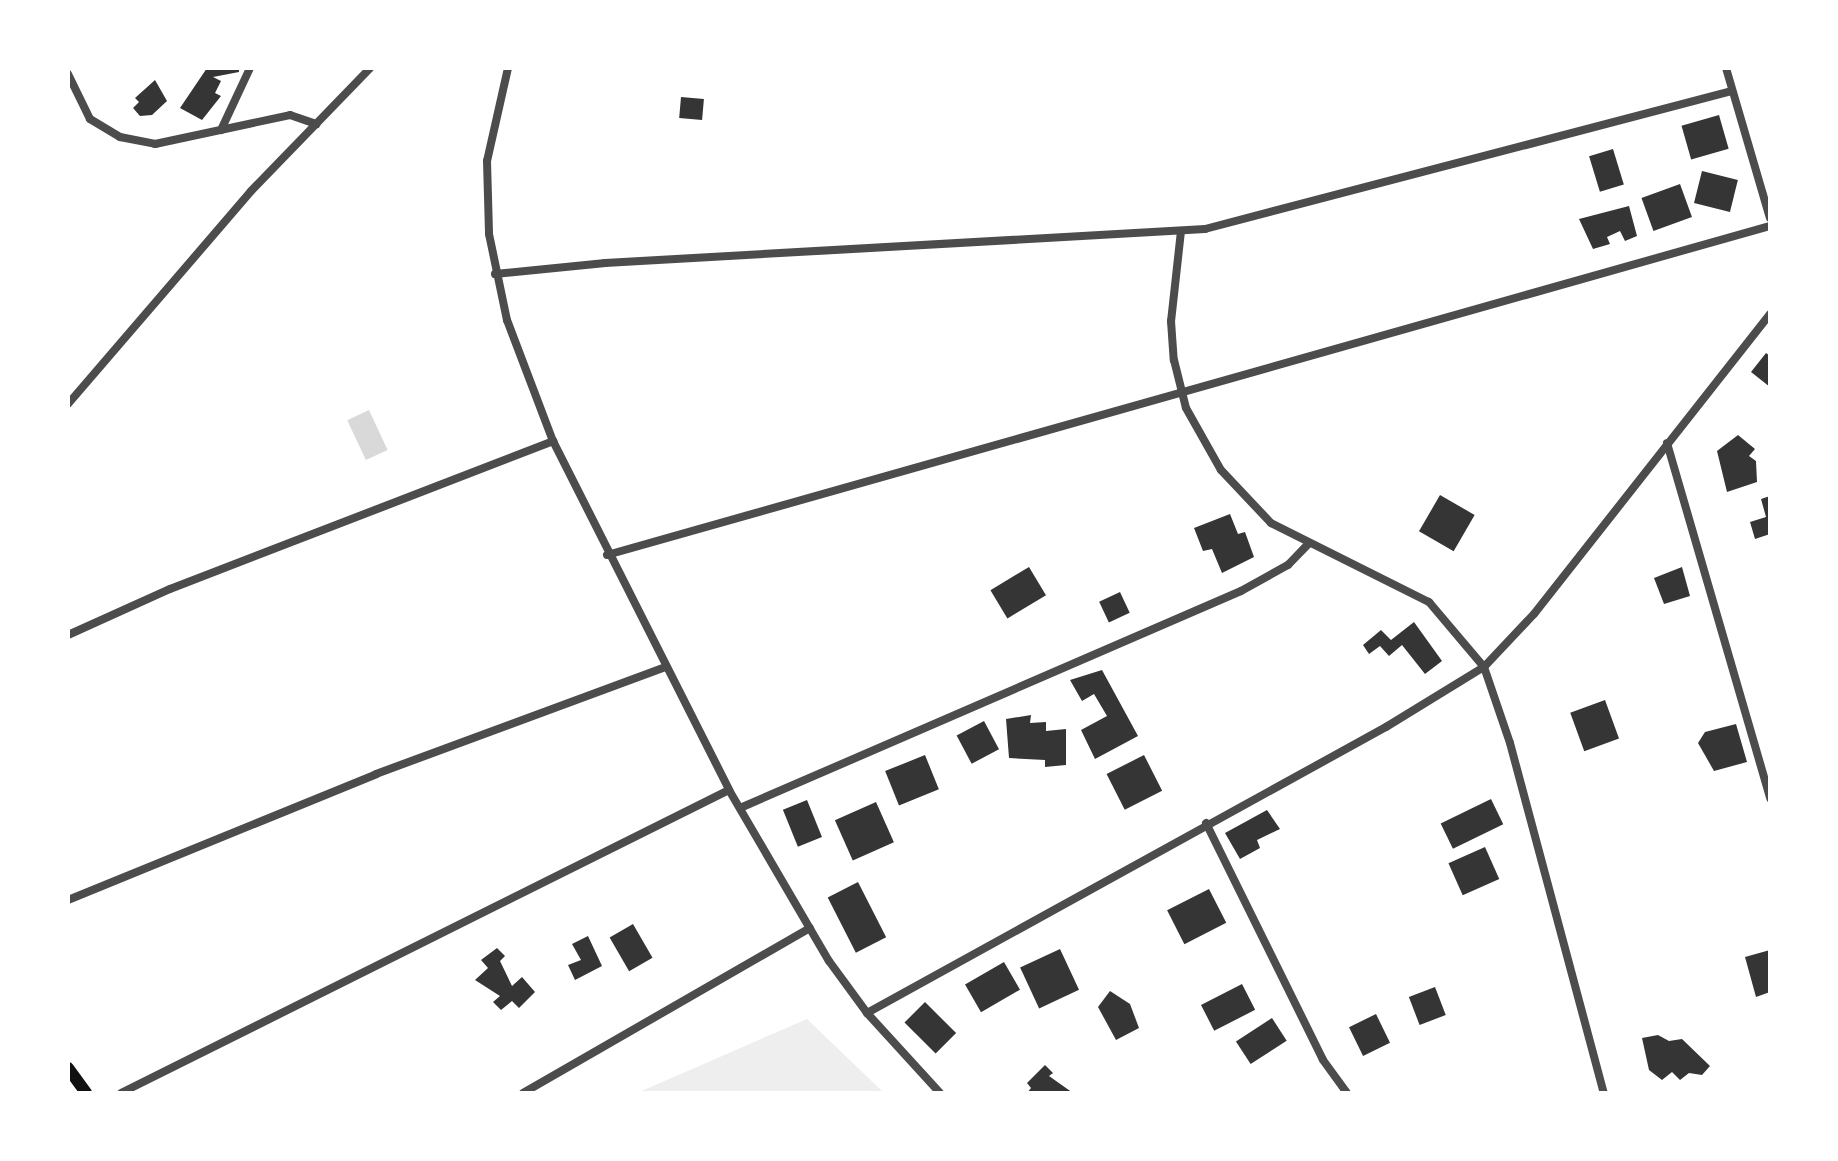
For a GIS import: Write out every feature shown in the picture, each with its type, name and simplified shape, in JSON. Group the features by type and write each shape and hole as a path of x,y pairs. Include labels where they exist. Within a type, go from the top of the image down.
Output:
{"main road":[{"path":"68,1068 86,1093"}],"street":[{"path":"221,130 250,68"},
{"path":"68,404 251,191 370,68"},
{"path":"508,68 487,161 495,274 553,441 607,555 729,790 810,928 867,1013 940,1093"},
{"path":"1726,68 1770,218"},
{"path":"68,74 90,119 120,137 155,144 290,115 316,124"},
{"path":"495,274 592,263 1217,227 1732,91"},
{"path":"607,555 1770,226"},
{"path":"1181,231 1171,321 1181,394 1201,437 1240,495 1271,523 1308,544 1429,602 1484,667 1510,743 1604,1093"},
{"path":"867,1013 1206,823 1386,727 1484,667 1534,614 1770,314"},
{"path":"68,635 170,589 553,441"},
{"path":"1667,443 1770,798"},
{"path":"740,808 1241,591 1288,565 1308,544"},
{"path":"68,900 376,774 665,667"},
{"path":"121,1093 729,790"},
{"path":"1206,823 1323,1060 1347,1093"},
{"path":"523,1093 810,928"}],"shaded area":[{"path":"369,410 388,450 366,460 347,420"},
{"path":"807,1019 884,1093 637,1093"}],"building":[{"path":"207,68 239,68 239,72 213,77 221,81 215,93 221,96 202,120 180,108"},
{"path":"155,80 167,101 152,115 140,116 133,108 139,102 135,98"},
{"path":"681,97 704,99 702,120 679,118"},
{"path":"1719,115 1729,149 1691,159 1682,126"},
{"path":"1613,149 1624,184 1600,192 1589,156"},
{"path":"1702,171 1738,180 1730,212 1694,203"},
{"path":"1680,184 1692,217 1653,231 1641,198"},
{"path":"1629,206 1637,236 1625,241 1620,231 1607,237 1610,244 1593,249 1579,219"},
{"path":"1766,353 1770,356 1770,387 1751,372"},
{"path":"1738,435 1755,449 1749,456 1756,461 1757,482 1727,492 1717,451"},
{"path":"1440,495 1475,515 1454,551 1419,531"},
{"path":"1770,496 1770,534 1755,539 1750,522 1766,517 1761,499"},
{"path":"1230,514 1238,534 1245,532 1254,557 1222,573 1212,549 1203,551 1194,528"},
{"path":"1029,567 1046,595 1007,618 990,590"},
{"path":"1682,567 1690,596 1664,604 1654,578"},
{"path":"1120,592 1130,613 1109,623 1099,602"},
{"path":"1414,622 1442,661 1425,674 1402,645 1389,656 1380,646 1369,654 1363,645 1381,630 1391,640"},
{"path":"1102,670 1138,736 1095,759 1081,730 1107,716 1094,694 1082,701 1070,680"},
{"path":"1605,700 1619,739 1584,751 1570,713"},
{"path":"1031,715 1030,723 1046,722 1046,731 1066,729 1066,765 1045,767 1045,760 1009,758 1006,719"},
{"path":"984,721 999,749 972,764 957,736"},
{"path":"1736,724 1747,762 1714,771 1698,743 1705,732"},
{"path":"925,755 939,789 899,805 885,771"},
{"path":"1144,755 1162,791 1125,810 1107,774"},
{"path":"1491,799 1503,824 1453,849 1441,824"},
{"path":"807,800 822,837 798,847 783,810"},
{"path":"876,802 894,842 853,860 835,820"},
{"path":"1267,810 1280,829 1257,840 1260,848 1240,859 1225,833"},
{"path":"1485,847 1499,879 1463,895 1448,863"},
{"path":"858,882 886,937 856,953 828,897"},
{"path":"1209,889 1226,923 1184,944 1167,910"},
{"path":"633,924 652,958 629,971 610,938"},
{"path":"588,936 602,966 575,980 568,965 581,960 572,944"},
{"path":"497,948 505,956 500,961 512,986 522,977 535,992 519,1008 512,1001 501,1010 493,1002 500,996 475,980 488,968 481,960"},
{"path":"1060,949 1079,990 1039,1008 1020,968"},
{"path":"1770,950 1770,992 1756,997 1745,957"},
{"path":"1004,962 1020,990 981,1012 965,984"},
{"path":"1242,984 1255,1010 1214,1031 1201,1005"},
{"path":"1435,987 1446,1015 1420,1025 1409,997"},
{"path":"1110,991 1130,1004 1139,1028 1116,1040 1098,1007"},
{"path":"925,1002 956,1033 936,1054 904,1023"},
{"path":"1376,1014 1390,1043 1363,1056 1349,1027"},
{"path":"1272,1018 1287,1041 1251,1064 1236,1041"},
{"path":"1658,1035 1669,1041 1682,1039 1710,1066 1702,1075 1689,1073 1680,1080 1672,1072 1662,1080 1649,1070 1642,1038"},
{"path":"1045,1065 1053,1073 1049,1076 1073,1093 1027,1093 1031,1088 1027,1083"}]}
